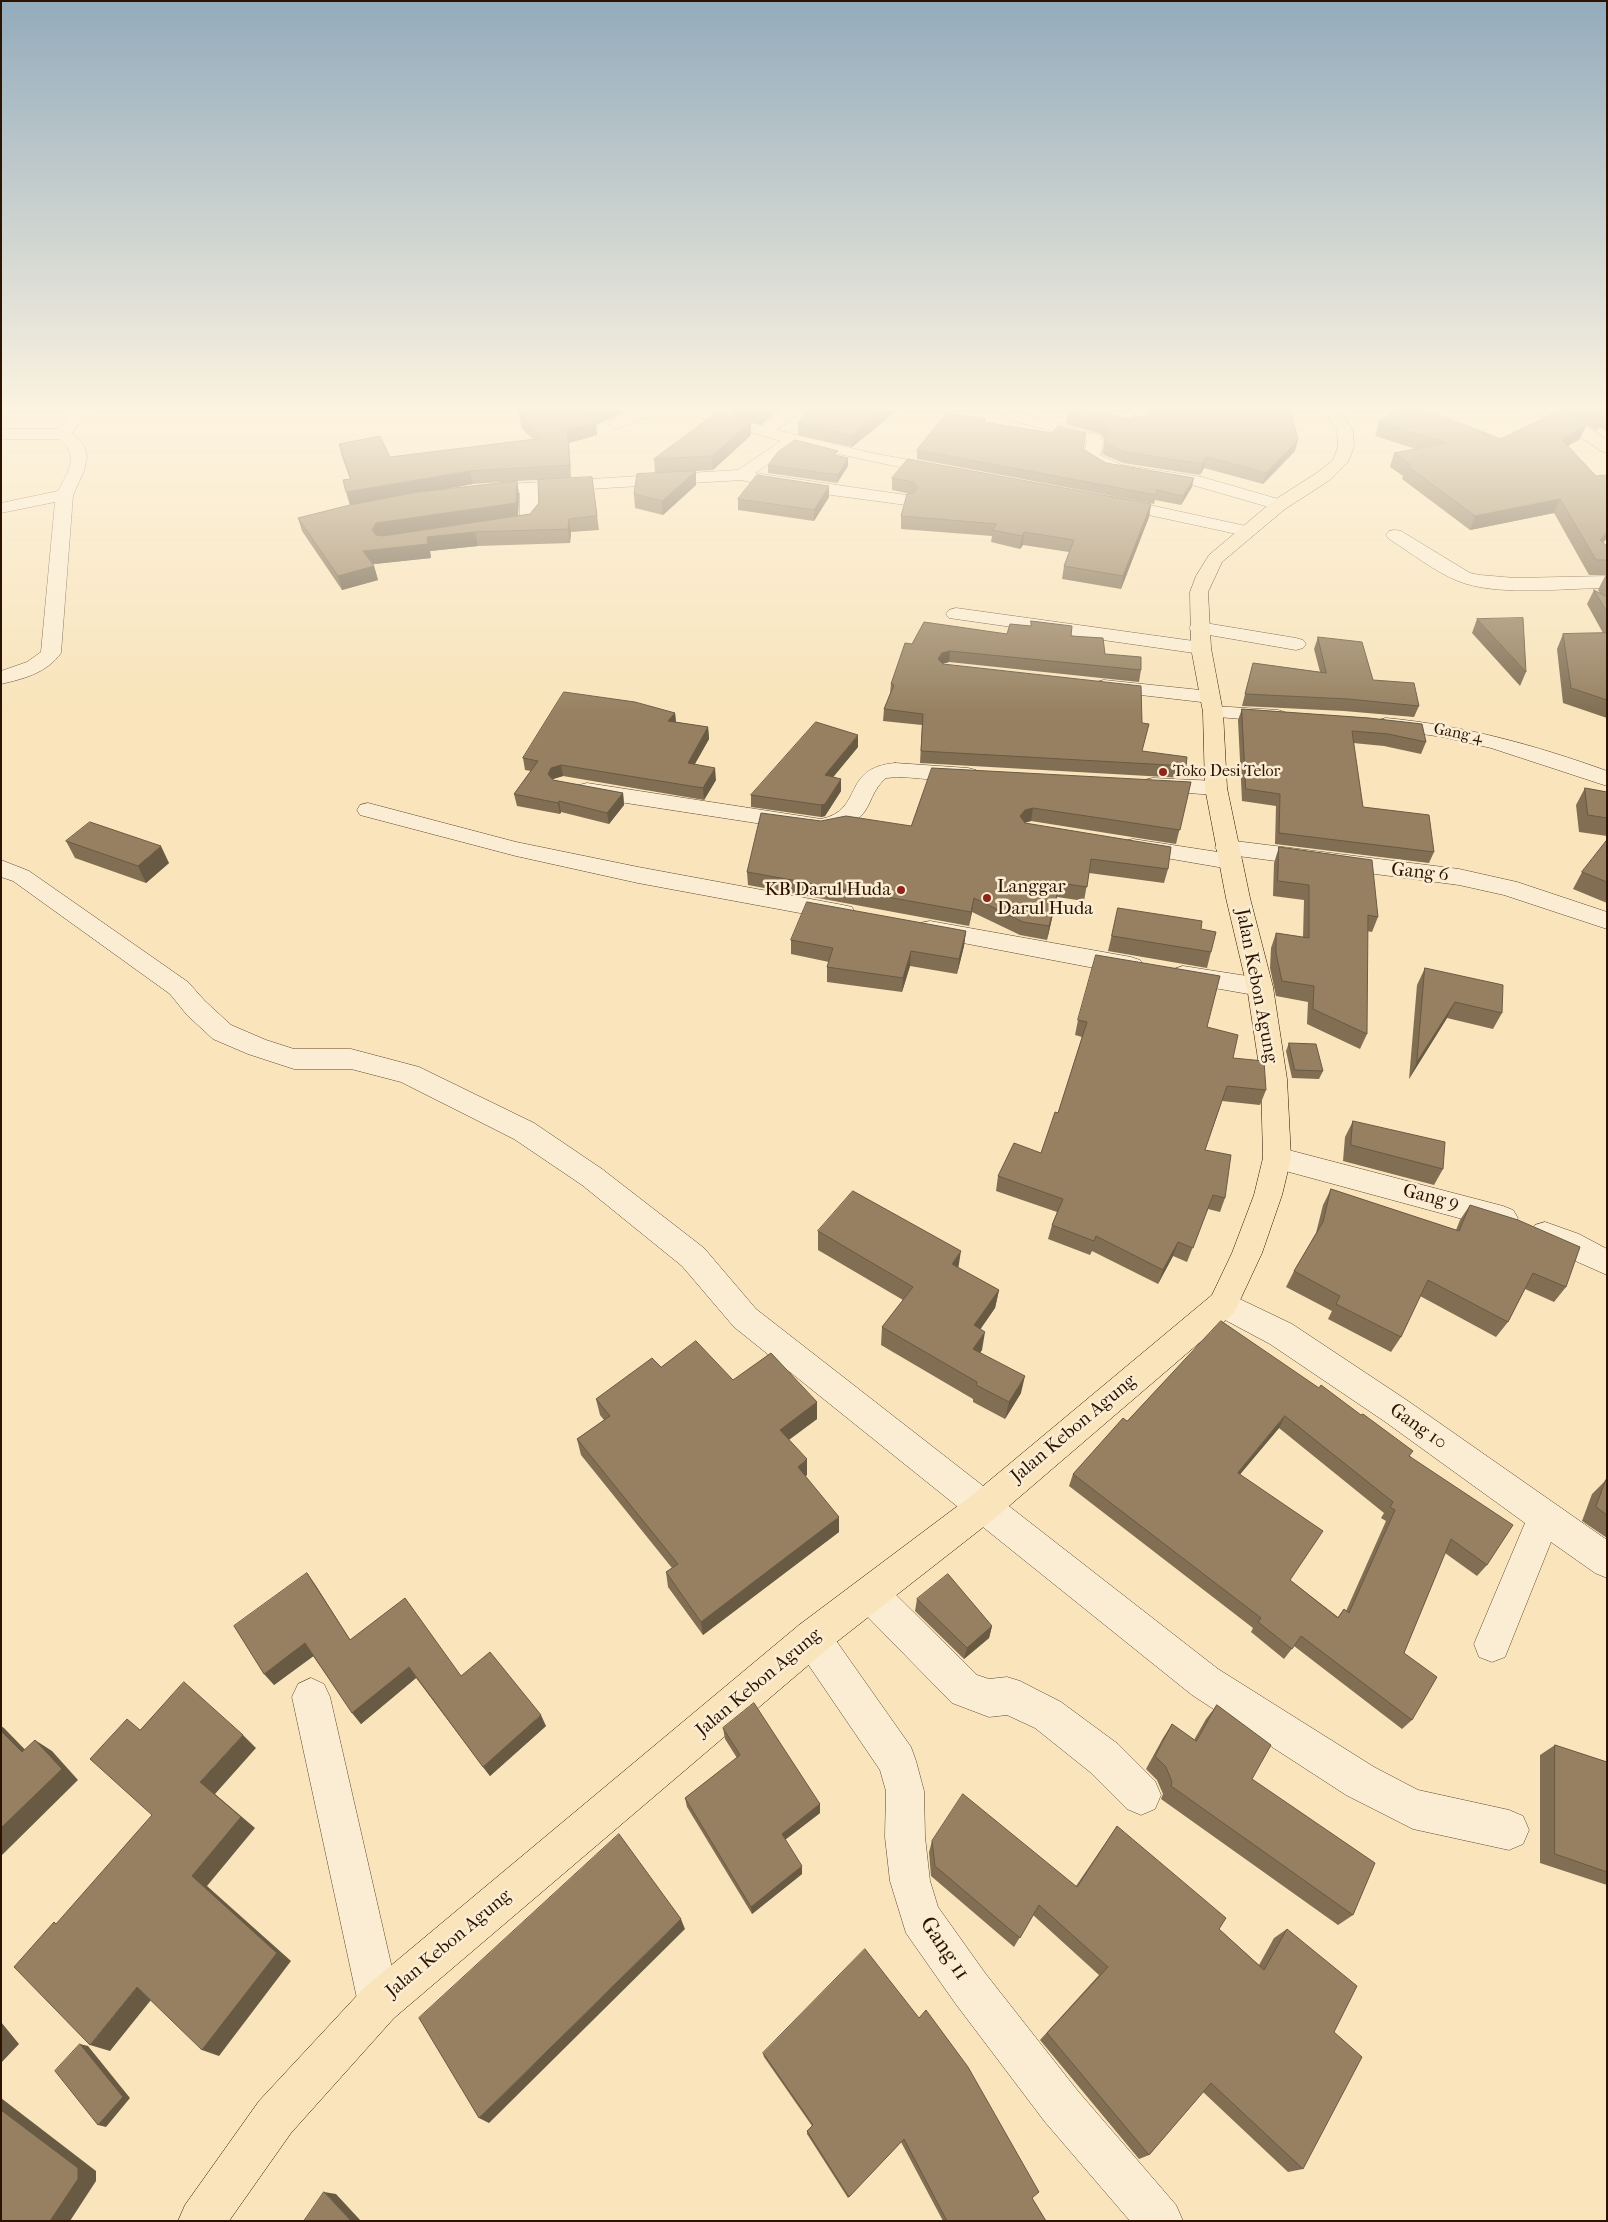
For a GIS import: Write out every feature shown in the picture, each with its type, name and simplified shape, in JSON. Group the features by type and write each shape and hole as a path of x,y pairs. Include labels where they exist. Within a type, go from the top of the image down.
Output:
{"main road":[{"name":"Jalan Kebon Agung","path":"201,2221 275,2117 379,2003 812,1638 983,1507 1223,1304 1253,1237 1268,1195 1278,1158 1274,1078 1260,987 1229,854 1216,788 1211,704 1200,638 1199,592 1205,576 1215,559 1276,508"}],"street":[{"path":"1,678 43,663 51,653 63,508"},
{"path":"484,527 529,520 529,508"},
{"path":"1140,508 1246,531"},
{"path":"1395,535 1464,577 1474,580 1493,582 1607,582"},
{"path":"956,614 1200,638 1296,644"},
{"path":"1084,684 1300,718"},
{"name":"Gang 4","path":"1368,722 1456,732 1504,743 1607,779"},
{"path":"564,785 665,803 822,826 835,824 854,812 871,780 879,772 901,770 993,776"},
{"path":"1130,784 1216,788"},
{"path":"368,810 516,849 868,918"},
{"name":"Gang 6","path":"1116,843 1459,877 1509,888 1607,921"},
{"path":"1,868 21,876 179,988 196,1008 222,1032 257,1047 294,1058 351,1059 409,1074 524,1131 592,1177 693,1257 745,1318 1205,1682 1360,1781 1413,1809 1509,1830"},
{"path":"906,924 1159,971 1260,987"},
{"name":"Gang 9","path":"1278,1158 1487,1212 1568,1243 1607,1263"},
{"name":"Gang 10","path":"1223,1304 1281,1334 1396,1411 1607,1561"},
{"path":"1492,1644 1544,1518"},
{"path":"870,1594 965,1690 988,1698 1007,1696 1048,1715 1104,1758 1141,1795"},
{"name":"Gang 11","path":"812,1638 897,1761 904,1791 905,1837 910,1881 921,1918 970,1988 1061,2106 1160,2221"},
{"path":"311,1698 379,2003"}],"building":[{"path":"339,508 483,508 376,523 372,530 376,535 383,536 530,514 535,508 596,508 597,516 569,519 568,529 475,532 427,537 428,544 363,551 374,566 338,576 298,518"},
{"path":"798,508 815,508 814,510"},
{"path":"903,508 1150,508 1123,576 1064,566 1074,540 1024,532 1022,536 992,530 997,524 901,516"},
{"path":"1464,508 1517,508 1475,516"},
{"path":"1565,508 1607,508 1607,532 1600,540 1607,546 1607,560 1596,560"},
{"path":"1594,590 1607,597 1607,612"},
{"path":"1523,618 1526,672 1477,619"},
{"path":"1031,621 1072,626 1071,636 1103,638 1105,654 1141,657 1141,670 950,651 942,653 938,659 943,664 1141,686 1142,723 1149,724 1142,751 1187,757 1186,766 921,751 923,714 884,709 894,685 891,684 905,643 912,644 924,622 1007,634 1010,624 1031,626"},
{"path":"1607,633 1607,700 1571,688 1563,634"},
{"path":"1318,637 1362,642 1373,680 1414,683 1419,706 1348,699 1245,694 1253,663 1326,673"},
{"path":"564,692 635,702 675,713 668,721 708,727 688,763 715,768 703,788 561,765 551,768 548,774 553,780 623,793 607,813 559,801 558,803 514,794 538,761 523,758"},
{"path":"1242,709 1369,718 1422,724 1426,742 1388,734 1352,731 1363,807 1429,815 1434,852 1279,833 1280,794 1246,789"},
{"path":"816,722 858,735 825,775 841,779 825,804 751,795"},
{"path":"932,768 1191,782 1180,830 1033,808 1025,810 1020,816 1025,823 1171,847 1168,869 1091,859 1087,887 1060,883 1049,926 1023,922 974,898 971,912 747,872 761,813 821,821 846,816 911,826"},
{"path":"1585,788 1607,792 1607,818 1588,815"},
{"path":"90,822 161,846 138,866 66,841"},
{"path":"1607,840 1607,882 1582,872"},
{"path":"1279,847 1372,860 1378,917 1368,915 1367,1034 1313,1009 1314,986 1282,981 1276,953 1276,933 1309,938 1309,885 1278,881"},
{"path":"807,902 966,931 959,959 911,951 903,978 827,967 833,948 791,940"},
{"path":"1118,908 1202,921 1201,929 1216,932 1211,952 1112,936"},
{"path":"1096,955 1220,976 1207,1027 1238,1035 1233,1058 1264,1061 1266,1090 1227,1086 1205,1150 1231,1155 1225,1198 1213,1195 1193,1248 1178,1242 1163,1270 1096,1236 1094,1241 1052,1225 1063,1199 998,1176 1014,1143 1041,1153 1055,1112 1058,1113 1087,1022 1078,1020"},
{"path":"1425,968 1503,985 1502,1013 1455,1002 1417,1062"},
{"path":"1289,1043 1316,1044 1323,1071 1295,1070"},
{"path":"1353,1121 1445,1142 1443,1169 1351,1145"},
{"path":"1331,1189 1459,1231 1470,1205 1518,1220 1580,1247 1566,1287 1533,1273 1508,1322 1428,1280 1401,1337 1336,1304 1340,1296 1294,1271 1323,1222"},
{"path":"853,1191 961,1251 952,1264 999,1290 974,1325 985,1332 973,1349 1025,1376 1009,1402 976,1385 977,1382 882,1327 913,1287 818,1231"},
{"path":"1221,1321 1319,1388 1321,1385 1361,1415 1363,1414 1413,1451 1409,1456 1513,1525 1487,1565 1451,1539 1404,1653 1437,1677 1412,1720 1301,1636 1292,1649 1258,1622 1261,1618 1073,1474 1123,1418 1127,1421","holes":["1285,1416 1393,1502 1390,1507 1395,1510 1349,1613 1344,1609 1338,1618 1290,1580 1323,1531 1238,1473"]},
{"path":"696,1341 733,1380 771,1353 817,1402 780,1430 807,1459 798,1467 839,1517 701,1622 666,1572 678,1564 577,1439 610,1416 596,1399 652,1358 661,1367"},
{"path":"1607,1481 1607,1515 1596,1507"},
{"path":"307,1573 350,1640 405,1598 461,1676 490,1652 541,1715 483,1767 409,1667 352,1713 305,1643 264,1674 234,1626"},
{"path":"948,1574 992,1626 967,1648 917,1599"},
{"path":"184,1682 243,1735 200,1782 241,1817 192,1876 277,1953 202,2050 137,1987 90,2045 14,1967 54,1922 56,1924 152,1815 90,1759 127,1719 140,1730"},
{"path":"754,1703 820,1804 782,1834 802,1866 751,1907 685,1798 740,1755 723,1728"},
{"path":"1217,1705 1271,1745 1252,1779 1375,1863 1353,1915 1171,1786 1172,1782 1166,1767 1155,1756 1172,1724 1196,1741"},
{"path":"1,1731 22,1752 35,1740 62,1769 1,1828"},
{"path":"1555,1745 1607,1762 1607,1872 1555,1854"},
{"path":"963,1794 1077,1887 1117,1826 1226,1918 1219,1929 1264,1970 1287,1929 1357,1986 1334,2032 1362,2057 1303,2169 1211,2083 1149,2155 1047,2033 1108,1967 1039,1905 1020,1938 935,1866 932,1841"},
{"path":"619,1834 681,1919 479,2118 419,2018"},
{"path":"865,1949 919,2018 926,2010 968,2067 1039,2192 1032,2198 1046,2221 947,2221 904,2139 849,2197 807,2131 813,2125 763,2053"},
{"path":"80,2044 123,2097 98,2125 55,2071"},
{"path":"1,2110 78,2168 78,2179 50,2221 1,2221"},
{"path":"324,2192 351,2221 304,2221"}],"place":[{"name":"Toko Desi Telor","path":"1163,772"},
{"name":"KB Darul Huda","path":"901,890"},
{"name":"Langgar Darul Huda","path":"987,898"}]}
